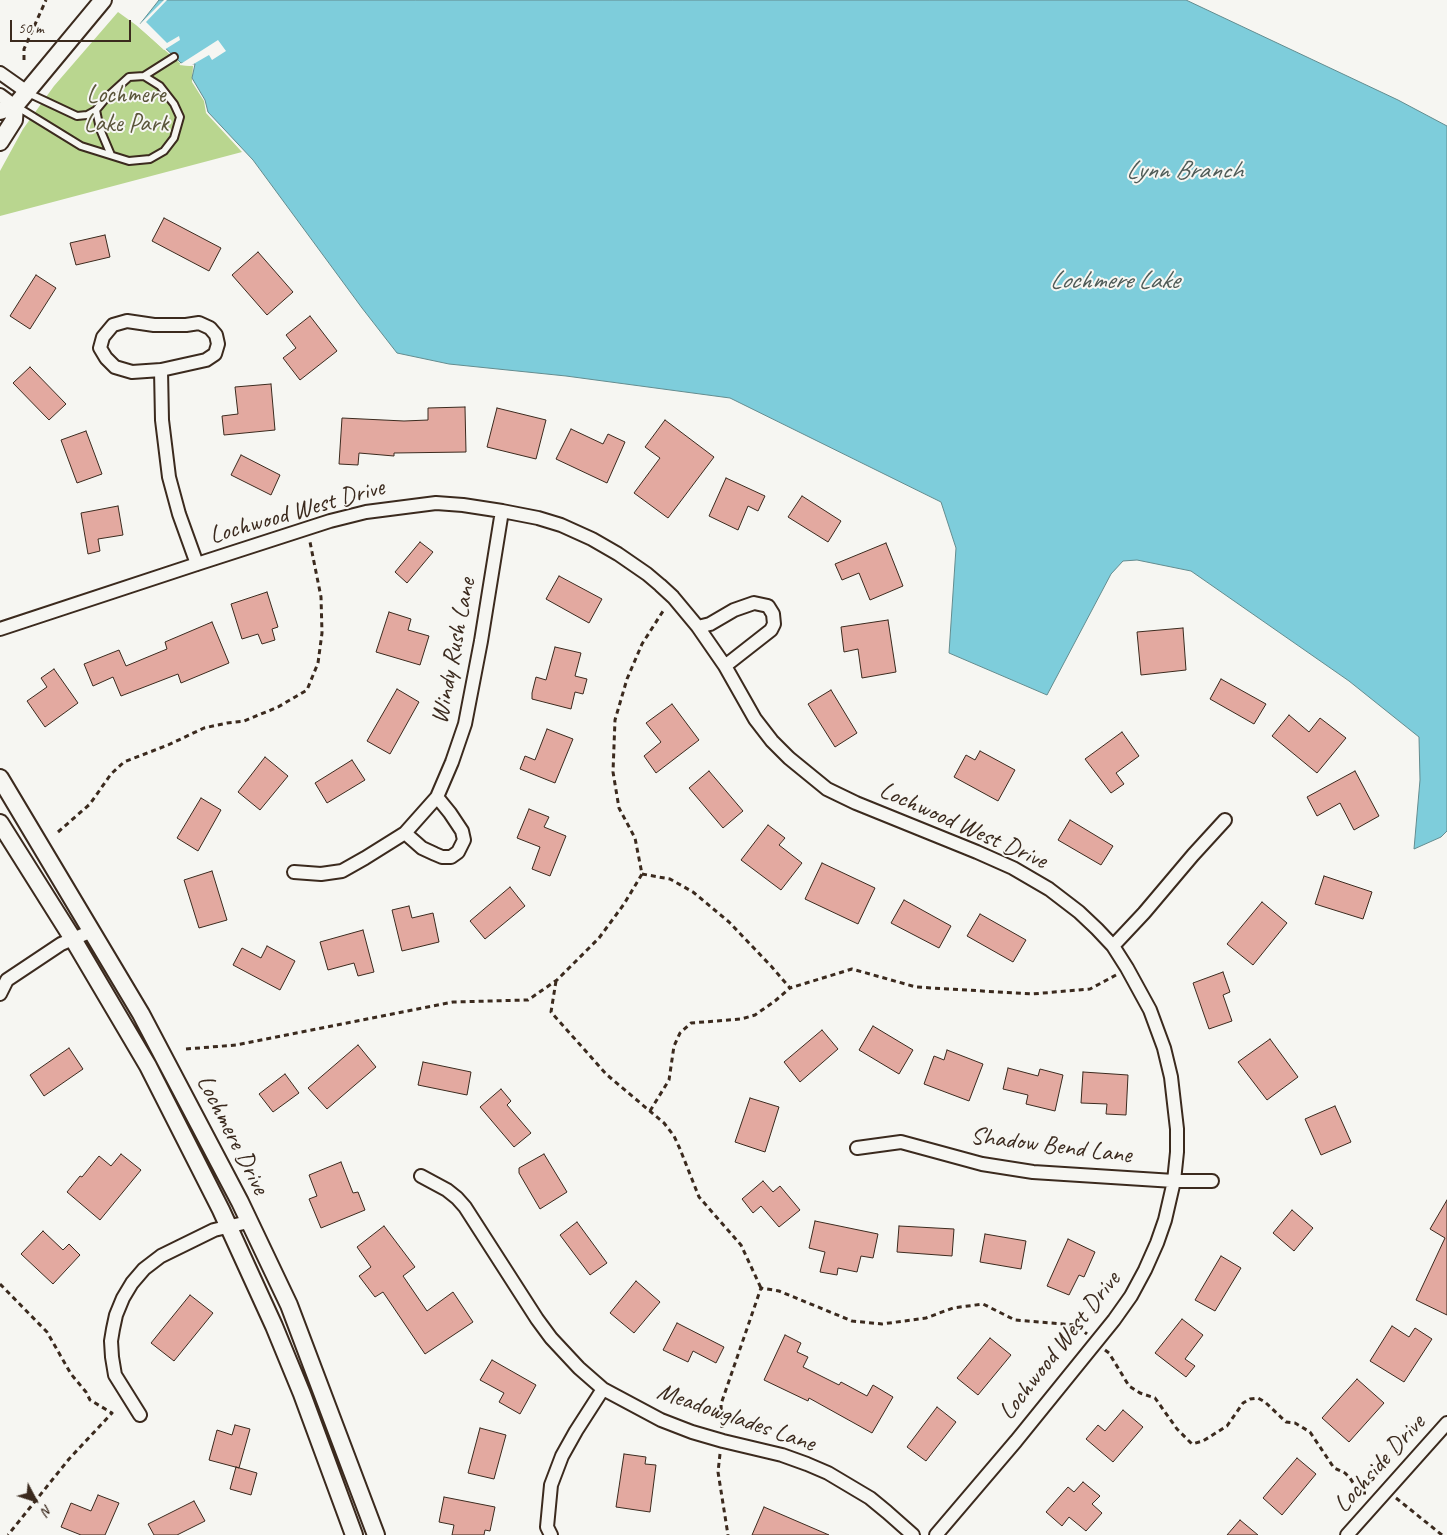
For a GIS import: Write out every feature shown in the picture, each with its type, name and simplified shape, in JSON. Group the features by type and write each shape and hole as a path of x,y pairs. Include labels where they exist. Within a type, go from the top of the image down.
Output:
{"street":[{"path":"8,108 26,92 103,0"},
{"path":"0,73 26,92"},
{"path":"0,95 14,120 0,142"},
{"path":"127,321 154,325 199,323 210,328 216,336 218,344 215,354 206,360 161,370 132,372 115,367 100,348 102,337 113,325 127,321"},
{"path":"161,370 162,420 169,477 179,514 197,564"},
{"name":"Lochwood West Drive","path":"0,629 306,529 366,512 436,503 502,510 561,525 592,538 618,554 647,574 673,597 698,627 725,666 755,719 772,741 789,758 828,789 856,803 977,852 1032,878 1079,912 1113,946 1150,1010 1159,1032 1171,1077 1178,1129 1174,1181 1157,1243 1131,1296 1114,1320 936,1535"},
{"name":"Windy Rush Lane","path":"294,872 321,874 342,871 405,833 437,797 465,724 481,641 502,510"},
{"path":"698,627 710,624 739,608 754,603 768,606 773,614 774,624 771,630 725,666"},
{"name":"Lochmere Drive","path":"0,778 141,1014 240,1202 289,1305 376,1535"},
{"path":"405,833 422,848 442,857 451,857 458,852 464,840 462,831 437,797"},
{"path":"1113,946 1226,820"},
{"name":"Lochmere Drive","path":"0,823 73,939 148,1066 222,1210 302,1394 354,1535"},
{"path":"0,994 8,980 61,944 92,931"},
{"name":"Shadow Bend Lane","path":"857,1148 901,1142 954,1157 1007,1168 1061,1175 1174,1181 1212,1181"},
{"name":"Meadowglades Lane","path":"421,1176 447,1190 465,1207 537,1319 579,1368 603,1389 661,1420 722,1441 782,1455 828,1473 870,1498 913,1535"},
{"path":"140,1415 115,1375 112,1357 111,1340 113,1329 123,1298 132,1283 144,1269 161,1256 214,1230 248,1222"},
{"path":"551,1535 547,1527 552,1485 562,1456 603,1389"},
{"name":"Lochside Drive","path":"1347,1535 1447,1422"}],"lane":[{"path":"26,92 77,116 87,115 96,110 129,77 144,76 174,57"},
{"path":"8,108 80,146 129,161 150,159 164,151 174,138 180,117 174,104 160,86 144,76"},
{"path":"96,110 100,129 111,155"}],"path":[{"path":"24,60 24,49 46,0"},
{"path":"58,832 90,804 111,774 124,762 168,745 204,728 244,721 278,707 307,690 318,664 322,633 322,597 306,529"},
{"path":"186,1049 236,1045 452,1002 528,1000 556,980 598,938 624,904 642,874 635,838 619,808 613,772 616,720 627,679 642,644 673,597"},
{"path":"642,874 670,879 693,892 729,922 790,988"},
{"path":"650,1111 669,1080 674,1046 680,1033 691,1023 740,1019 754,1015 790,988 852,969 916,987 1032,994 1090,989 1103,984 1127,968"},
{"path":"556,980 550,1012 606,1074 664,1123 674,1136 700,1197 741,1245 762,1288 721,1404 722,1441 718,1472 728,1535"},
{"path":"0,1284 47,1332 90,1400 112,1412 69,1459 8,1535"},
{"path":"762,1288 779,1291 852,1321 882,1324 926,1318 953,1308 983,1304 1015,1320 1076,1325 1108,1353 1128,1386 1140,1393 1155,1398 1177,1429 1192,1444 1203,1441 1226,1426 1243,1403 1250,1399 1258,1398 1265,1402 1286,1422 1295,1423 1310,1432 1334,1468 1345,1473 1362,1494 1385,1492 1397,1498 1442,1535"}],"green space":[{"name":"Lochmere Lake Park","path":"118,12 182,65 193,66 192,82 204,101 206,113 242,152 0,216 0,171 23,129 54,86"}],"water":[{"name":"Lochmere Lake","path":"159,0 1186,0 1398,100 1447,126 1447,831 1441,837 1414,849 1420,780 1419,737 1349,681 1191,571 1137,560 1123,561 1111,574 1047,695 949,653 956,548 941,502 730,398 566,376 449,364 397,353 253,160 208,112 205,100 192,78 195,64 181,63 140,24"}],"pier":[{"path":"164,0 167,0 146,22 167,43 179,36 180,40 164,50 138,26"},
{"path":"218,40 226,51 212,60 209,55 190,66 179,65"}],"building":[{"path":"164,218 221,248 209,271 152,241"},
{"path":"105,235 110,257 76,265 70,243"},
{"path":"258,252 293,292 267,315 232,275"},
{"path":"36,275 56,288 30,329 10,316"},
{"path":"310,316 337,351 300,380 283,358 296,348 286,335"},
{"path":"30,367 66,404 49,420 13,383"},
{"path":"271,384 275,430 224,435 222,416 238,414 235,387"},
{"path":"465,407 466,452 394,453 394,456 359,453 358,465 339,464 342,418 404,421 428,420 428,408"},
{"path":"497,408 546,420 536,459 487,447"},
{"path":"665,420 714,457 668,518 634,493 660,458 645,447"},
{"path":"571,429 603,444 608,434 625,442 607,483 556,459"},
{"path":"86,431 102,474 77,483 61,440"},
{"path":"241,455 280,475 271,495 231,475"},
{"path":"726,478 765,496 758,511 748,506 738,530 709,516"},
{"path":"802,496 841,521 828,542 788,517"},
{"path":"118,506 123,535 98,539 100,551 88,554 81,513"},
{"path":"420,542 433,552 407,583 395,572"},
{"path":"886,543 903,586 870,600 859,573 842,580 835,564"},
{"path":"559,576 602,599 589,623 546,599"},
{"path":"267,592 278,627 272,629 275,640 262,644 258,634 242,639 231,604"},
{"path":"389,612 411,619 408,630 429,636 420,665 376,652"},
{"path":"888,620 896,672 862,678 858,649 844,652 841,627"},
{"path":"212,622 229,663 181,683 178,674 121,696 113,677 93,686 84,664 119,650 126,666 167,649 165,642"},
{"path":"1183,628 1186,670 1141,675 1137,632"},
{"path":"555,647 581,653 575,676 587,679 583,694 575,692 571,709 532,699 536,677 546,680"},
{"path":"54,669 78,703 45,727 27,701 47,687 41,678"},
{"path":"1221,679 1266,704 1254,724 1210,699"},
{"path":"397,689 419,702 390,754 367,741"},
{"path":"831,690 857,733 835,747 808,704"},
{"path":"672,704 699,740 656,773 644,756 661,742 646,723"},
{"path":"1289,715 1309,732 1320,718 1346,738 1317,773 1272,736"},
{"path":"547,729 573,739 555,783 520,769 525,756 535,760"},
{"path":"1122,732 1139,756 1116,773 1124,784 1111,793 1085,759"},
{"path":"980,751 1015,770 998,801 954,777 966,755 975,760"},
{"path":"265,757 288,776 260,810 238,792"},
{"path":"352,760 365,780 327,803 315,783"},
{"path":"709,771 743,811 723,828 689,788"},
{"path":"1355,771 1379,816 1354,830 1340,803 1317,816 1307,797"},
{"path":"201,798 221,810 198,851 177,838"},
{"path":"529,809 549,817 544,827 566,836 550,876 532,869 540,847 517,838"},
{"path":"1070,820 1113,846 1101,865 1058,840"},
{"path":"768,825 785,838 779,845 802,863 781,890 741,860"},
{"path":"822,863 875,888 858,924 805,899"},
{"path":"212,871 227,920 199,928 184,880"},
{"path":"1324,876 1372,892 1363,919 1315,904"},
{"path":"510,887 525,906 485,939 470,921"},
{"path":"904,900 951,926 939,948 891,923"},
{"path":"1262,902 1287,923 1253,965 1227,944"},
{"path":"409,906 412,918 433,913 439,942 402,951 392,910"},
{"path":"980,914 1026,940 1013,962 967,936"},
{"path":"363,930 374,972 358,976 354,963 328,970 320,942"},
{"path":"267,946 295,961 280,990 233,965 242,948 261,958"},
{"path":"1223,972 1230,992 1223,995 1232,1021 1209,1029 1193,983"},
{"path":"873,1026 913,1050 899,1074 859,1050"},
{"path":"822,1030 838,1049 800,1082 784,1062"},
{"path":"1270,1039 1298,1077 1267,1100 1238,1062"},
{"path":"358,1045 376,1067 327,1109 308,1088"},
{"path":"69,1048 83,1069 44,1096 30,1075"},
{"path":"947,1050 983,1064 969,1101 924,1084 934,1056 944,1060"},
{"path":"423,1062 471,1072 467,1095 418,1085"},
{"path":"1008,1068 1038,1076 1040,1069 1063,1075 1055,1111 1026,1104 1028,1095 1003,1089"},
{"path":"1083,1072 1128,1075 1126,1115 1106,1114 1107,1104 1081,1103"},
{"path":"285,1074 299,1093 273,1112 259,1094"},
{"path":"501,1089 511,1101 507,1105 531,1133 514,1147 480,1107"},
{"path":"750,1098 779,1107 765,1152 735,1142"},
{"path":"1335,1106 1351,1142 1321,1155 1305,1119"},
{"path":"121,1154 141,1170 100,1220 67,1192 99,1156 111,1166"},
{"path":"544,1154 567,1192 540,1209 519,1173 519,1168"},
{"path":"341,1162 353,1193 358,1192 365,1210 321,1228 309,1199 317,1196 309,1175"},
{"path":"763,1181 773,1192 780,1186 800,1210 779,1227 761,1206 753,1213 742,1199"},
{"path":"1447,1200 1447,1315 1416,1300 1445,1238 1430,1229"},
{"path":"1292,1210 1313,1228 1294,1251 1273,1233"},
{"path":"815,1221 878,1234 873,1258 861,1256 857,1272 838,1268 837,1275 820,1272 825,1252 809,1248"},
{"path":"577,1222 607,1263 590,1275 560,1235"},
{"path":"384,1226 415,1267 403,1276 427,1311 453,1292 473,1322 425,1354 383,1292 375,1297 359,1276 371,1267 357,1247"},
{"path":"899,1226 954,1229 952,1256 897,1252"},
{"path":"43,1231 63,1250 69,1244 80,1255 53,1284 21,1254"},
{"path":"985,1234 1026,1241 1021,1269 980,1262"},
{"path":"1068,1239 1095,1252 1084,1277 1079,1275 1069,1295 1047,1286"},
{"path":"1221,1256 1241,1268 1215,1311 1195,1300"},
{"path":"636,1281 660,1302 634,1333 610,1313"},
{"path":"190,1295 213,1313 174,1361 151,1343"},
{"path":"1182,1319 1203,1335 1185,1359 1195,1366 1186,1377 1155,1353"},
{"path":"677,1323 724,1347 716,1363 693,1351 688,1362 663,1350"},
{"path":"1392,1326 1409,1337 1415,1328 1432,1339 1404,1382 1370,1361"},
{"path":"785,1335 801,1343 797,1352 808,1357 803,1367 839,1385 841,1382 867,1396 873,1385 893,1397 872,1433 809,1398 808,1401 764,1380"},
{"path":"990,1338 1011,1355 978,1395 957,1378"},
{"path":"492,1360 536,1385 520,1414 499,1402 504,1393 480,1380"},
{"path":"1357,1379 1384,1403 1349,1442 1322,1418"},
{"path":"937,1407 956,1422 926,1461 907,1447"},
{"path":"1123,1410 1143,1427 1113,1462 1086,1439 1098,1425 1105,1431"},
{"path":"235,1425 250,1429 239,1468 209,1460 217,1430 232,1435"},
{"path":"480,1428 506,1435 494,1479 468,1473"},
{"path":"624,1454 646,1457 645,1464 656,1465 650,1512 616,1507"},
{"path":"1297,1458 1316,1474 1282,1515 1263,1498"},
{"path":"236,1467 257,1473 251,1495 230,1489"},
{"path":"1083,1482 1100,1496 1092,1504 1102,1513 1086,1531 1069,1517 1062,1526 1046,1512 1068,1487 1074,1492"},
{"path":"98,1495 119,1503 105,1535 81,1535 61,1527 71,1503 91,1511"},
{"path":"444,1497 495,1507 490,1531 485,1530 484,1535 452,1535 454,1525 439,1522"},
{"path":"194,1501 205,1521 177,1535 154,1535 148,1524"},
{"path":"764,1507 829,1535 752,1535"},
{"path":"1240,1520 1258,1535 1227,1535"}],"water label":[{"name":"Lynn Branch","path":"1184,171"}]}
